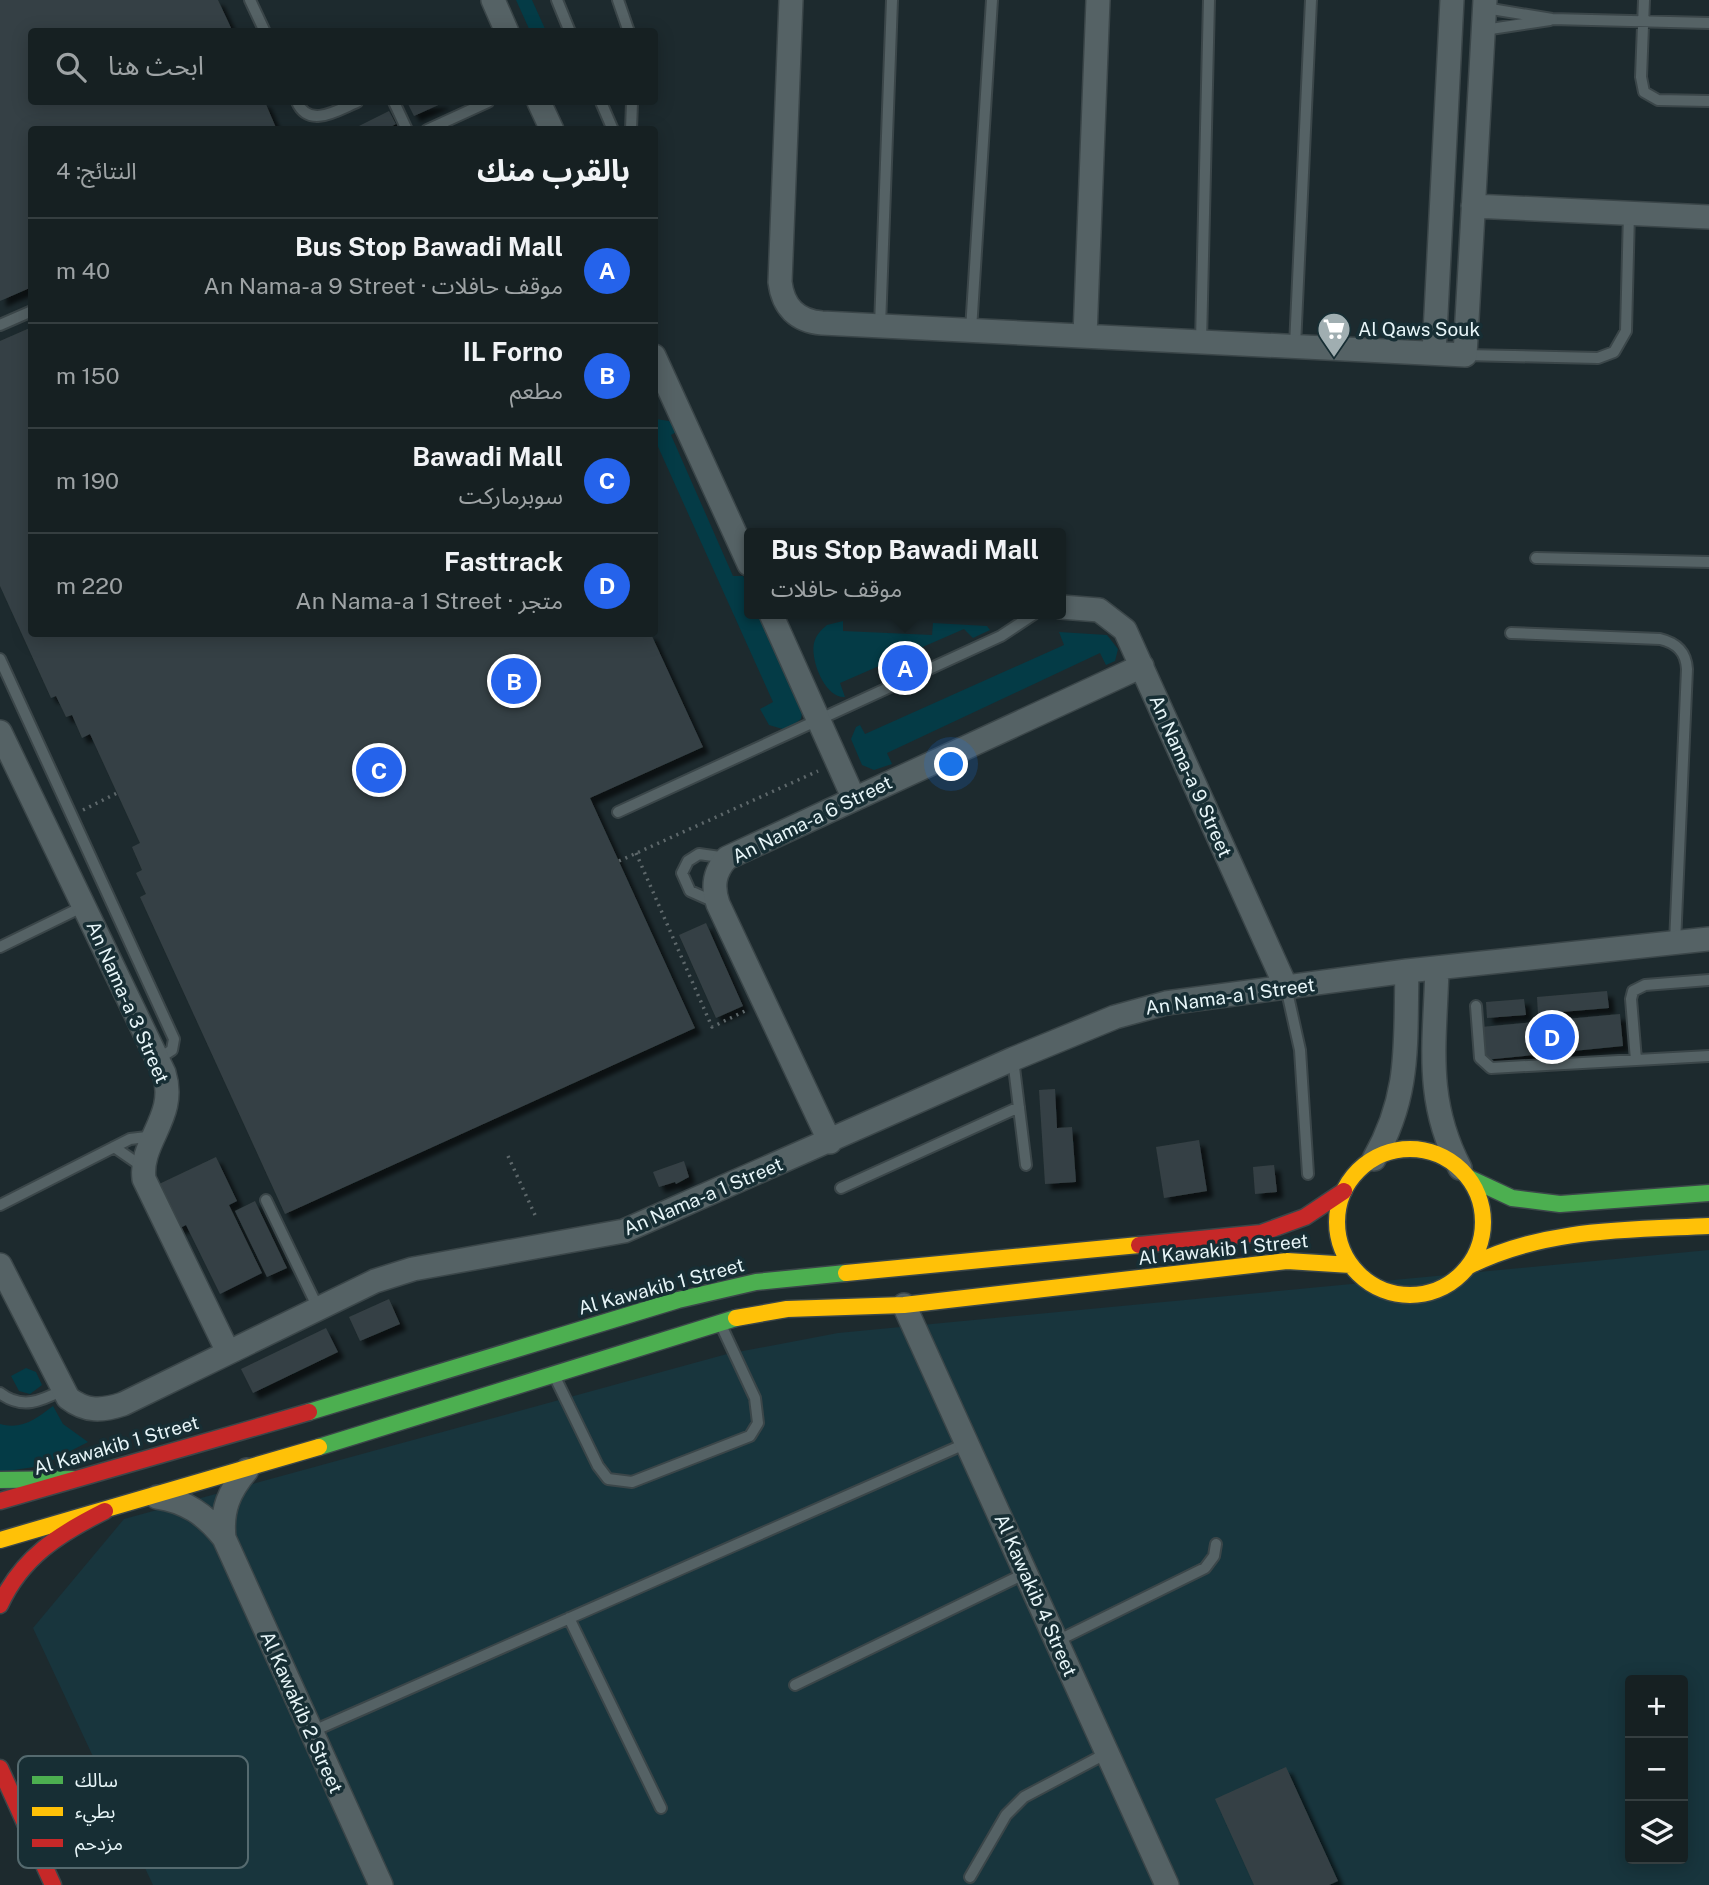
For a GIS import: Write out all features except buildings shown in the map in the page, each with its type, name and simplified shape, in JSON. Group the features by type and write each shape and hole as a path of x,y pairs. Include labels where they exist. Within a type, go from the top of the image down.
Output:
{"main road":[{"path":"1709,1193 1560,1205 1512,1198 1464,1173 1440,1156 1418,1150 1395,1151 1374,1159 1356,1173 1344,1191 1338,1229 1351,1265 1371,1283 1409,1295 1448,1284 1469,1266 1490,1254 1537,1238 1709,1226"},
{"path":"1464,1173 1481,1202 1483,1229 1469,1266"},
{"name":"Al Kawakib 1 Street","path":"0,1501 316,1410 691,1297 756,1282 1261,1233 1305,1217 1344,1191"},
{"name":"Al Kawakib 1 Street","path":"0,1539 247,1470 719,1321 787,1310 905,1305 1266,1263 1308,1260 1351,1265"},
{"path":"0,1480 73,1479"},
{"path":"0,1605 33,1553 51,1538 105,1511"},
{"path":"0,1768 18,1808"},
{"path":"45,1868 53,1885"}],"street":[{"path":"493,0 505,28"},
{"path":"791,0 782,295 797,316 809,322 1465,355 1485,13"},
{"path":"1086,336 1098,0"},
{"path":"1434,353 1452,0"},
{"path":"540,105 550,126"},
{"path":"1473,206 1709,217"},
{"path":"658,365 744,554"},
{"name":"An Nama-a 9 Street","path":"1066,607 1089,607 1109,615 1125,630 1286,987"},
{"path":"773,619 853,799"},
{"name":"An Nama-a 6 Street","path":"830,1142 718,904 715,880 727,859 1142,666"},
{"name":"An Nama-a 3 Street","path":"0,732 158,1059 168,1096 144,1167"},
{"name":"An Nama-a 1 Street","path":"63,1390 75,1404 104,1410 122,1404 318,1308 401,1272 624,1231 1013,1059 1140,1009 1407,971 1709,939"},
{"path":"1437,968 1433,1084 1441,1128 1464,1173"},
{"path":"1374,1159 1393,1122 1404,1082 1407,971"},
{"path":"144,1167 148,1186 228,1352"},
{"path":"0,1265 63,1390"},
{"name":"Al Kawakib 4 Street","path":"905,1305 1167,1885"},
{"path":"223,1538 222,1523 229,1494 247,1470"},
{"name":"Al Kawakib 2 Street","path":"152,1496 185,1504 200,1513 223,1538 381,1885"}],"lane":[{"path":"250,0 263,28"},
{"path":"556,0 568,28"},
{"path":"618,0 628,28"},
{"path":"880,326 892,0"},
{"path":"971,330 992,0"},
{"path":"1201,342 1209,0"},
{"path":"1295,346 1311,0"},
{"path":"1644,0 1641,77 1644,92 1658,100 1709,101"},
{"path":"1485,13 1552,19"},
{"path":"1485,13 1552,19 1709,23"},
{"path":"299,105 304,111 322,116 350,105"},
{"path":"395,105 405,126"},
{"path":"435,126 481,105"},
{"path":"602,105 611,126"},
{"path":"631,126 632,105"},
{"path":"322,116 323,126"},
{"path":"454,117 457,126"},
{"path":"1465,355 1598,358 1614,352 1626,331 1629,213"},
{"path":"0,325 28,313"},
{"path":"1536,558 1709,562"},
{"path":"618,812 819,722 1000,636 1026,619"},
{"path":"1511,633 1660,639 1670,641 1683,653 1687,669 1675,943"},
{"path":"0,659 172,1033 172,1050 158,1059"},
{"path":"718,904 690,891 682,873 688,861 699,854 727,859"},
{"path":"0,947 84,906"},
{"path":"1636,1060 1630,999 1633,991 1645,985 1709,980"},
{"path":"1286,987 1300,1050 1308,1174"},
{"path":"1476,1006 1480,1058 1491,1068 1709,1056"},
{"path":"1013,1059 1026,1166"},
{"path":"841,1188 1019,1107"},
{"path":"0,1205 136,1136 155,1136"},
{"path":"114,1147 144,1167"},
{"path":"266,1200 318,1308"},
{"path":"552,1373 598,1466 608,1479 632,1482 750,1436 758,1423 755,1398 719,1321"},
{"path":"0,1393 10,1400 32,1403 63,1390"},
{"path":"311,1732 967,1443"},
{"path":"1057,1641 1205,1568 1214,1556 1216,1544"},
{"path":"796,1685 1026,1573"},
{"path":"569,1618 662,1808"},
{"path":"970,1877 1006,1815 1024,1797 1107,1753"}],"path":[{"path":"619,860 821,769 816,758 832,750"},
{"path":"635,853 712,1027 764,1002"},
{"path":"508,1156 536,1215"}],"shaded area":[{"path":"516,0 532,0 545,28 529,28"},
{"path":"658,419 669,421 678,431 671,435 733,576 744,578 744,619 762,619 803,707 801,719 786,730 769,725 760,709 773,702 658,447"},
{"path":"843,621 843,631 932,635 933,623 987,626 990,630 973,638 964,629 840,683 845,697 838,696 826,686 817,669 813,651 817,635 827,625"},
{"path":"1059,632 1107,635 1118,649 1115,661 1106,665 1100,653 887,753 892,764 874,770 862,765 851,739 856,727 860,725 865,734 1064,645"},
{"path":"1709,1250 1709,1885 153,1885 145,1868 248,1868 248,1756 93,1756 33,1628 124,1519 727,1354 838,1333"},
{"path":"26,1368 36,1372 42,1385 30,1394 19,1391 11,1376"},
{"path":"53,1406 63,1424 88,1442 41,1466 0,1472 0,1424 22,1424 35,1419"}],"traffic: fast":[{"path":"1469,1178 1512,1198 1560,1204 1709,1193"},
{"path":"309,1412 678,1300 756,1282 846,1273"},
{"path":"319,1447 736,1318"},
{"path":"0,1480 73,1479"}],"traffic: slow":[{"path":"1410,1149 1438,1155 1461,1171 1477,1194 1483,1222 1477,1250 1461,1273 1438,1289 1410,1295 1382,1289 1359,1273 1343,1250 1337,1222 1343,1194 1359,1171 1382,1155 1410,1149"},
{"path":"1469,1266 1527,1244 1556,1238 1617,1230 1709,1226"},
{"path":"846,1273 1139,1245"},
{"path":"736,1318 787,1309 904,1305 1287,1261 1351,1265"},
{"path":"0,1540 319,1447"}],"traffic: jam":[{"path":"1139,1245 1261,1233 1305,1217 1344,1191"},
{"path":"0,1501 309,1412"},
{"path":"0,1605 19,1573 31,1560 57,1538 105,1511"},
{"path":"0,1768 18,1808"},
{"path":"45,1868 53,1885"}],"place":[{"name":"Al Qaws Souk","path":"1334,359"},
{"name":"Bus Stop Bawadi Mall","path":"905,668"},
{"name":"IL Forno","path":"514,681"},
{"name":"Bawadi Mall","path":"379,770"},
{"name":"Fasttrack","path":"1552,1037"}]}
